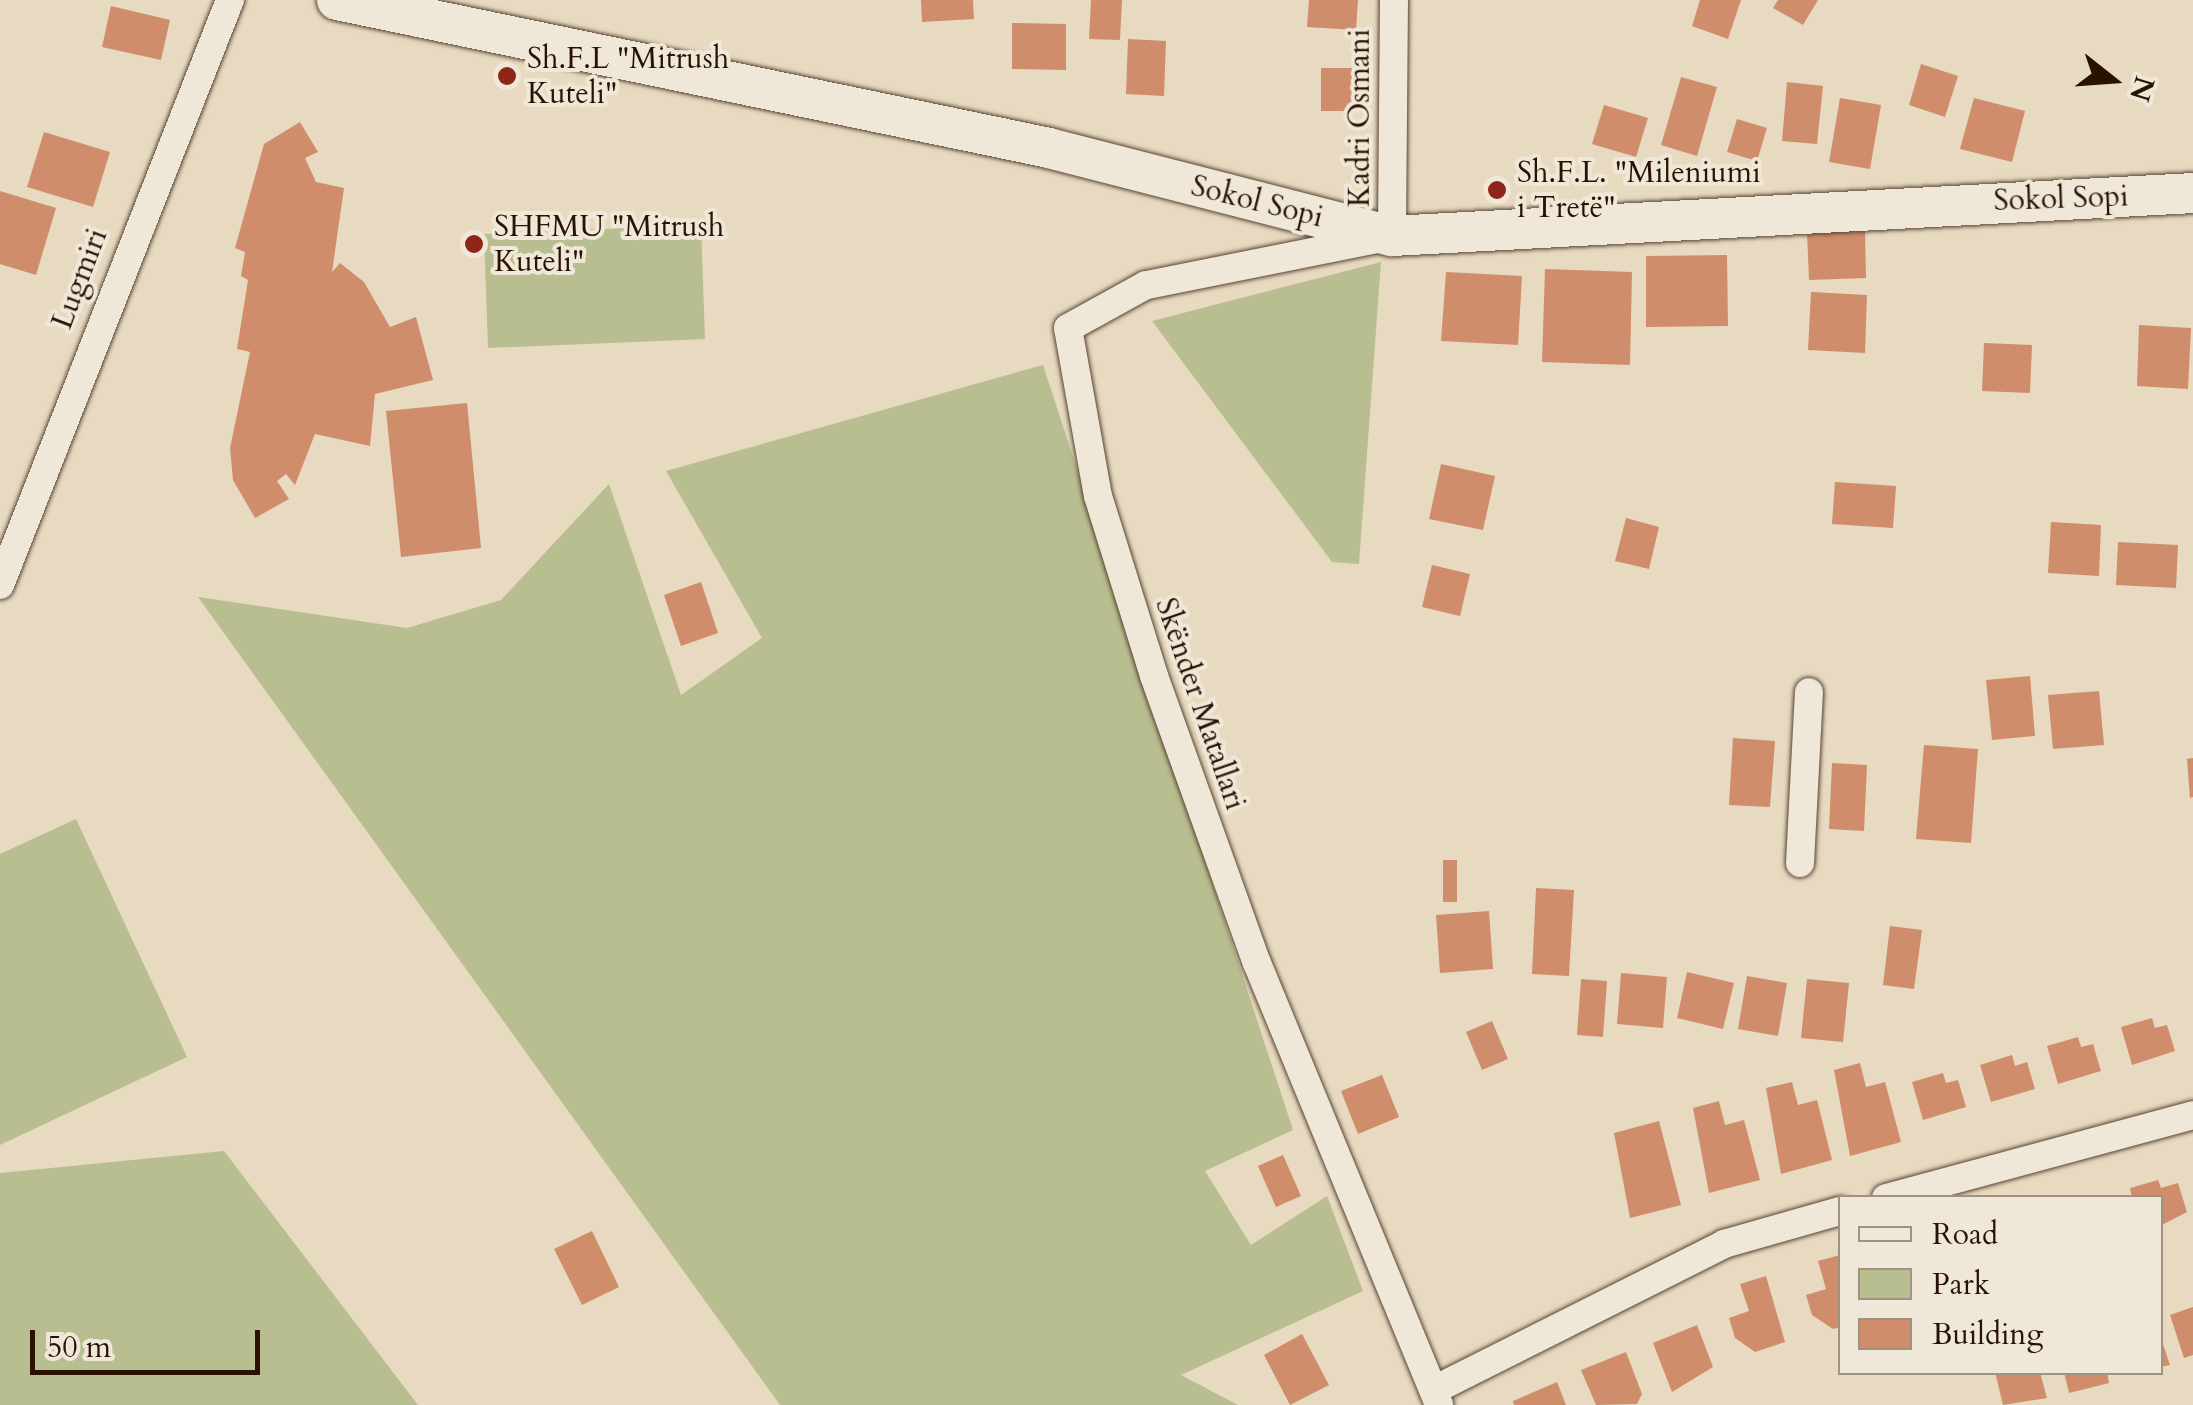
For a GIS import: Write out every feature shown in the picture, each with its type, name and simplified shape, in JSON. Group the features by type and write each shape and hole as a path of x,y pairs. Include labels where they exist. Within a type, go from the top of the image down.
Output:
{"street":[{"name":"Lugmiri","path":"0,585 230,0"},
{"name":"Sokol Sopi","path":"337,0 1049,148 1392,236 2193,193"},
{"name":"Kadri Osmani","path":"1392,236 1394,0"},
{"name":"Skënder Matallari","path":"1392,236 1146,285 1068,328 1098,496 1160,694 1258,964 1437,1398"},
{"path":"1800,863 1809,692"},
{"path":"1897,1195 2193,1115"},
{"path":"1437,1398 1724,1244 1838,1212"}],"green space":[{"path":"701,225 705,339 488,348 484,234"},
{"path":"1381,262 1359,564 1332,562 1152,321"},
{"path":"1043,365 1293,1130 1205,1171 1251,1245 1327,1196 1363,1291 1181,1375 1238,1405 780,1405 198,597 407,628 501,600 609,484 681,695 762,638 666,471"},
{"path":"76,819 187,1057 0,1145 0,854"},
{"path":"224,1151 418,1405 0,1405 0,1173"}],"building":[{"path":"921,0 973,0 974,19 922,22"},
{"path":"1091,0 1122,0 1120,40 1089,39"},
{"path":"1309,0 1358,0 1356,30 1307,27"},
{"path":"1700,0 1741,0 1728,39 1692,26"},
{"path":"1778,0 1818,0 1803,25 1773,8"},
{"path":"111,6 170,20 161,60 102,47"},
{"path":"1012,23 1066,24 1066,70 1012,69"},
{"path":"1128,39 1166,41 1164,96 1126,94"},
{"path":"1921,64 1958,76 1945,117 1909,105"},
{"path":"1321,68 1352,68 1352,111 1321,111"},
{"path":"1681,77 1717,87 1697,156 1661,145"},
{"path":"1787,82 1823,86 1817,144 1782,141"},
{"path":"1840,98 1881,105 1870,169 1829,162"},
{"path":"1974,98 2025,111 2012,162 1960,149"},
{"path":"1604,105 1648,118 1636,157 1592,144"},
{"path":"1737,119 1767,128 1757,161 1727,152"},
{"path":"300,122 318,152 305,158 316,182 344,188 332,272 340,263 364,282 390,327 416,317 433,380 375,394 370,446 315,434 295,485 286,474 277,481 289,499 255,518 233,480 230,448 250,352 237,349 248,280 241,276 245,252 235,248 264,144"},
{"path":"44,132 110,152 93,207 27,187"},
{"path":"0,191 56,208 36,275 0,264"},
{"path":"1865,231 1866,278 1809,280 1807,232"},
{"path":"1727,255 1728,326 1646,327 1646,256"},
{"path":"1545,269 1632,272 1630,365 1542,362"},
{"path":"1446,272 1522,276 1518,345 1441,341"},
{"path":"1811,292 1867,295 1865,353 1808,350"},
{"path":"2139,325 2191,328 2188,389 2137,386"},
{"path":"1984,343 2032,345 2030,393 1982,391"},
{"path":"467,403 481,548 401,557 386,411"},
{"path":"1441,464 1495,476 1483,530 1429,519"},
{"path":"1835,482 1896,486 1893,528 1832,524"},
{"path":"1626,518 1659,527 1649,569 1615,561"},
{"path":"2051,522 2101,525 2099,576 2048,573"},
{"path":"2118,542 2178,545 2176,588 2116,585"},
{"path":"1432,565 1470,574 1460,616 1422,607"},
{"path":"701,582 718,633 681,646 664,595"},
{"path":"2030,676 2035,736 1992,740 1986,680"},
{"path":"2099,691 2104,745 2053,749 2048,695"},
{"path":"1733,738 1775,741 1770,807 1729,805"},
{"path":"1924,745 1978,749 1971,843 1916,839"},
{"path":"2193,758 2193,797 2190,798 2187,759"},
{"path":"1832,763 1867,765 1864,831 1829,829"},
{"path":"1443,860 1457,860 1457,902 1443,902"},
{"path":"1536,888 1574,890 1569,976 1532,974"},
{"path":"1489,911 1493,969 1440,973 1436,915"},
{"path":"1890,926 1922,930 1914,989 1883,985"},
{"path":"1687,972 1734,983 1723,1029 1677,1018"},
{"path":"1621,973 1667,977 1663,1028 1617,1024"},
{"path":"1747,976 1787,983 1778,1036 1738,1029"},
{"path":"1581,979 1607,981 1603,1037 1577,1035"},
{"path":"1807,979 1849,983 1843,1042 1801,1038"},
{"path":"2152,1018 2155,1028 2167,1025 2175,1051 2132,1065 2121,1027"},
{"path":"1492,1021 1508,1059 1482,1070 1466,1032"},
{"path":"2078,1037 2081,1047 2093,1044 2101,1071 2058,1084 2047,1046"},
{"path":"2012,1055 2015,1066 2027,1062 2035,1089 1991,1102 1980,1065"},
{"path":"1860,1063 1866,1087 1885,1082 1901,1142 1850,1156 1834,1070"},
{"path":"1943,1073 1946,1083 1958,1080 1966,1107 1923,1120 1912,1082"},
{"path":"1382,1075 1399,1117 1358,1134 1341,1091"},
{"path":"1792,1082 1798,1105 1817,1100 1832,1160 1781,1174 1766,1088"},
{"path":"1719,1101 1725,1125 1744,1120 1760,1180 1709,1193 1693,1108"},
{"path":"1659,1121 1681,1205 1630,1218 1614,1133"},
{"path":"1283,1155 1301,1196 1276,1207 1258,1166"},
{"path":"2158,1180 2161,1188 2178,1183 2187,1212 2163,1224 2163,1195 2131,1195 2130,1188"},
{"path":"592,1231 619,1287 582,1305 554,1249"},
{"path":"1838,1256 1838,1328 1833,1329 1812,1315 1806,1295 1826,1289 1818,1261"},
{"path":"1766,1276 1785,1342 1755,1352 1735,1338 1729,1318 1749,1311 1740,1284"},
{"path":"2193,1307 2193,1355 2184,1358 2170,1315"},
{"path":"1697,1325 1713,1367 1672,1392 1653,1343"},
{"path":"1302,1334 1329,1385 1290,1405 1264,1355"},
{"path":"2163,1344 2170,1365 2163,1366"},
{"path":"1626,1352 1642,1394 1637,1404 1596,1405 1581,1370"},
{"path":"1996,1375 2041,1375 2047,1398 2003,1405"},
{"path":"2065,1375 2108,1375 2109,1383 2069,1393"},
{"path":"1557,1382 1566,1405 1514,1405 1513,1401"}],"place":[{"name":"Sh.F.L \"Mitrush Kuteli\"","path":"507,76"},
{"name":"Sh.F.L. \"Mileniumi i Tretë\"","path":"1497,190"},
{"name":"SHFMU \"Mitrush Kuteli\"","path":"474,244"}]}
